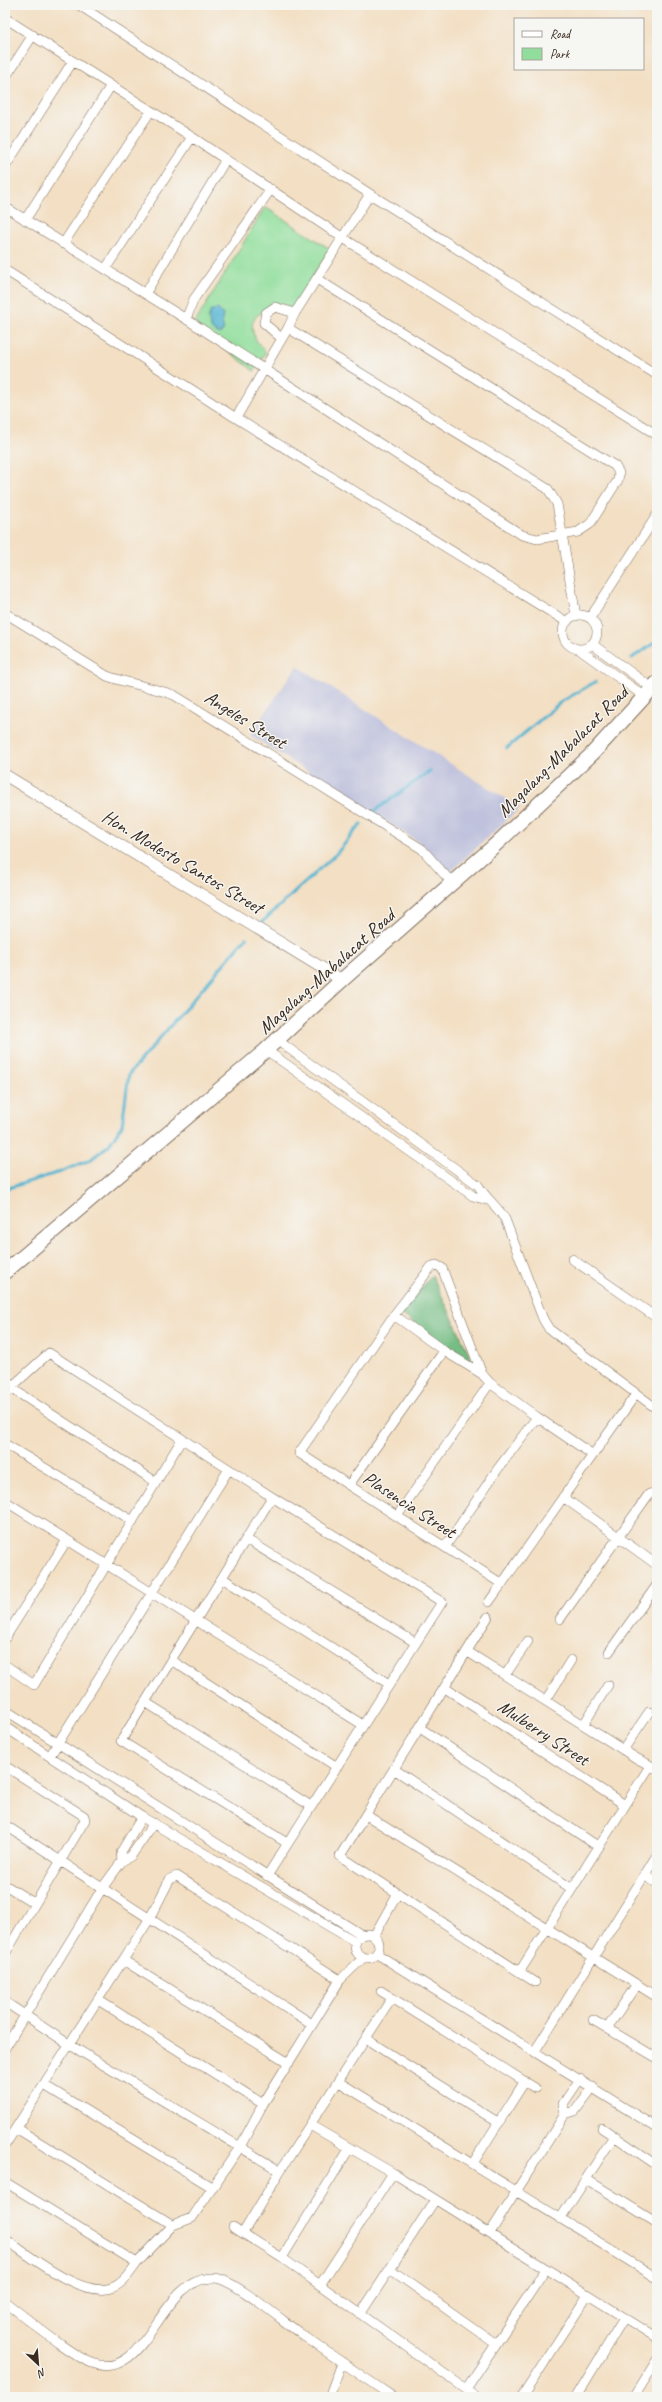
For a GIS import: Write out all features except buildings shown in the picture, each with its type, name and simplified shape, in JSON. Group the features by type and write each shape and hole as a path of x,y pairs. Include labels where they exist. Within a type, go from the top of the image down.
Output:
{"main road":[{"name":"Magalang-Mabalacat Road","path":"5,1272 266,1050 342,980 452,883 592,754 646,687"}],"street":[{"path":"79,5 370,194 657,375"},
{"path":"5,18 73,61 110,87 192,137 225,161 343,238 657,434"},
{"path":"5,78 33,35"},
{"path":"5,167 73,61"},
{"path":"25,220 110,87"},
{"path":"63,244 150,112"},
{"path":"106,268 192,137"},
{"path":"145,294 225,161"},
{"path":"186,319 194,299 271,190"},
{"path":"236,418 288,328 295,312 370,194"},
{"path":"5,207 63,244 106,268 522,535 537,539 578,532 590,524 618,480 618,473 615,466 317,279"},
{"path":"5,270 236,418 567,622"},
{"path":"281,338 264,323 266,313 275,307 295,312"},
{"path":"288,328 548,489 557,504 576,616"},
{"path":"590,618 657,515"},
{"name":"Angeles Street","path":"5,613 107,676 126,683 156,688 174,695 422,849 452,883"},
{"path":"580,650 592,644 596,640 597,628 590,618 576,616 567,622 563,632 566,642 575,649 580,650 646,687"},
{"path":"592,644 646,687"},
{"name":"Hon. Modesto Santos Street","path":"5,776 96,828 342,980"},
{"path":"277,1040 478,1186 487,1200"},
{"path":"266,1050 473,1196 487,1200 498,1208 505,1219 543,1319 549,1329 657,1409"},
{"path":"285,1063 293,1053"},
{"path":"572,1259 657,1318"},
{"path":"482,1374 440,1266 432,1267 394,1315 444,1351 482,1374 490,1383 593,1455"},
{"name":"Plasencia Street","path":"394,1315 299,1453 502,1584"},
{"path":"349,1485 444,1351"},
{"path":"156,1482 8,1390 49,1353 272,1497 442,1602 267,1876"},
{"path":"397,1516 490,1383"},
{"path":"489,1602 636,1394"},
{"path":"445,1547 497,1470 537,1417"},
{"path":"5,1665 34,1685 182,1439"},
{"path":"5,1444 133,1521"},
{"path":"50,1756 229,1469"},
{"path":"560,1619 649,1494 657,1492"},
{"path":"272,1497 121,1741 287,1843"},
{"path":"563,1497 657,1565"},
{"path":"5,1501 196,1619 363,1725"},
{"path":"246,1539 416,1643"},
{"path":"5,1638 66,1540"},
{"path":"222,1578 389,1684"},
{"path":"609,1652 657,1585"},
{"path":"488,1617 468,1652 340,1856 535,1982"},
{"path":"506,1674 528,1642"},
{"path":"468,1652 506,1674 654,1768 625,1805 520,1971"},
{"path":"171,1660 337,1767"},
{"path":"546,1700 571,1660"},
{"path":"584,1724 608,1685"},
{"name":"Mulberry Street","path":"444,1688 625,1805"},
{"path":"145,1702 311,1806"},
{"path":"5,1710 267,1876 359,1938"},
{"path":"624,1750 649,1712"},
{"path":"5,1727 142,1817 359,1938 374,1936"},
{"path":"420,1728 598,1847"},
{"path":"5,1766 84,1816 85,1820 6,1948"},
{"path":"394,1769 572,1889"},
{"path":"366,1815 546,1929 593,1956 657,1997"},
{"path":"122,1861 121,1852 142,1817"},
{"path":"5,2048 103,1887 122,1861 131,1856 154,1823"},
{"path":"5,1826 103,1887 312,2024"},
{"path":"535,2051 657,1855"},
{"path":"5,2145 124,1960 150,1918 170,1879 178,1876 340,1980"},
{"path":"644,1876 657,1883"},
{"path":"5,1885 34,1903"},
{"path":"374,1936 398,1893"},
{"path":"5,2239 69,2280 90,2289 110,2289 127,2278 137,2264 173,2225 192,2218 240,2147 263,2104 340,1980 363,1958 370,1958 377,1954 379,1946 374,1936"},
{"path":"359,1938 355,1949 363,1958"},
{"path":"377,1954 657,2128"},
{"path":"124,1960 289,2063"},
{"path":"608,2027 638,1984"},
{"path":"381,1991 535,2088"},
{"path":"243,2233 280,2171 392,1998"},
{"path":"98,2000 263,2104"},
{"path":"5,2002 70,2045 280,2171"},
{"path":"593,2020 608,2027 657,2058"},
{"path":"366,2039 499,2123"},
{"path":"565,2114 563,2104 580,2079"},
{"path":"473,2163 525,2081"},
{"path":"339,2082 473,2163 516,2193 657,2278"},
{"path":"44,2085 213,2188"},
{"path":"490,2233 565,2114 575,2111 593,2087"},
{"path":"310,2125 349,2149 393,2173 657,2338"},
{"path":"16,2128 173,2225"},
{"path":"602,2128 657,2165"},
{"path":"560,2220 614,2136"},
{"path":"282,2258 349,2149"},
{"path":"320,2285 393,2173"},
{"path":"586,2179 657,2223"},
{"path":"5,2182 137,2264"},
{"path":"361,2313 435,2200"},
{"path":"233,2227 282,2258 361,2313 477,2397"},
{"path":"466,2389 546,2268"},
{"path":"390,2269 496,2344"},
{"path":"5,2302 75,2353 92,2363 106,2365 119,2364 132,2355 175,2298 188,2285 202,2280 216,2278 250,2297 393,2397"},
{"path":"522,2397 588,2295"},
{"path":"576,2397 624,2318"},
{"path":"634,2397 657,2360"},
{"path":"329,2397 342,2362"}],"shaded area":[{"path":"297,666 520,808 449,873 422,844 250,735"}],"green space":[{"path":"265,207 330,249 291,311 266,311 259,314 254,319 252,330 254,336 266,352 254,371 197,326 196,321"},
{"path":"432,1275 474,1364 401,1314"}],"water":[{"path":"218,309 223,314 222,322 224,329 220,334 212,330 208,319 211,310"}],"waterway":[{"path":"632,658 657,641"},
{"path":"507,748 561,702 595,682"},
{"path":"373,812 430,771"},
{"path":"260,924 337,853 361,824"},
{"path":"5,1189 60,1172 90,1160 109,1145 122,1125 129,1074 246,938"}]}
